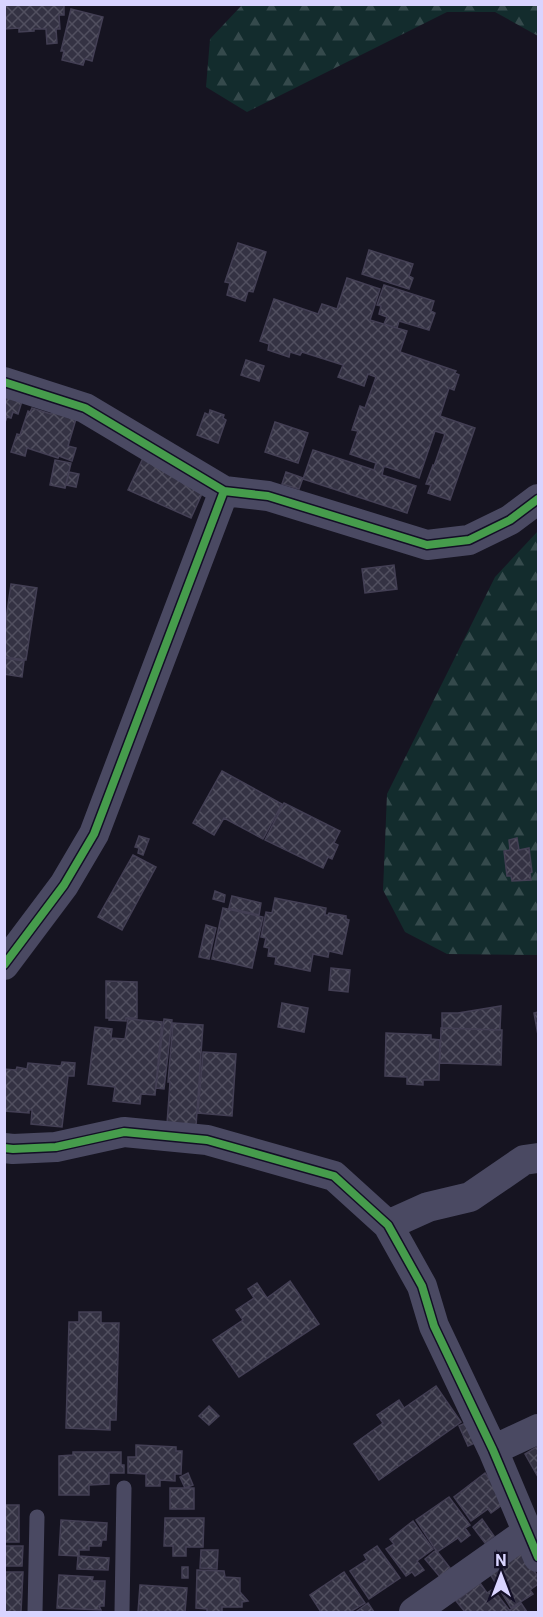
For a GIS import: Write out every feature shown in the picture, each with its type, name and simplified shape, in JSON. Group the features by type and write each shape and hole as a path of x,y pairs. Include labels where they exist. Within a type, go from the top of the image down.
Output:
{"street":[{"path":"4,382 85,408 224,490 268,496 427,545 469,540 510,520 538,499"},
{"path":"4,965 64,885 94,834 224,490"},
{"path":"4,1148 57,1146 124,1132 207,1140 334,1176 388,1225 422,1287 434,1326 493,1450 533,1544 414,1612"},
{"path":"388,1225 428,1208 470,1197 524,1160 538,1158"},
{"path":"493,1450 538,1429"}],"lane":[{"path":"122,1612 124,1488"},
{"path":"35,1612 37,1517"}],"green space":[{"path":"242,5 538,5 538,36 495,12 447,12 247,112 206,87 210,39"},
{"path":"538,531 538,955 447,954 405,932 383,890 387,794 495,577"}],"building":[{"path":"4,4 64,4 64,15 59,15 60,29 56,29 57,43 47,44 46,29 19,32 19,28 4,29"},
{"path":"71,9 103,17 92,61 85,59 83,65 62,60 64,51 61,51"},
{"path":"238,243 266,252 253,292 248,291 245,301 227,295 230,283 225,282"},
{"path":"369,250 413,264 409,276 413,278 409,289 362,274"},
{"path":"347,278 380,289 370,320 407,331 400,352 456,371 455,373 459,375 454,390 449,388 440,416 475,428 450,500 428,493 431,485 426,484 445,434 435,431 419,478 384,466 382,475 416,486 407,513 303,479 313,450 374,470 376,463 350,454 358,431 352,430 360,406 365,408 376,377 368,374 364,386 338,377 343,365 302,352 300,355 290,352 289,357 268,350 269,344 260,341 274,299 318,314 322,304 337,309"},
{"path":"384,285 434,301 431,311 435,313 429,330 399,321 397,328 384,324 387,317 379,314 381,306 377,305"},
{"path":"246,360 264,366 259,381 241,375"},
{"path":"4,392 23,398 18,414 13,412 11,418 7,417 4,425"},
{"path":"32,408 76,419 68,446 76,448 72,461 27,448 25,456 11,452 17,434 20,435 28,411 30,412"},
{"path":"210,410 224,415 223,418 226,420 218,443 197,435 205,413 209,415"},
{"path":"275,422 308,433 298,463 265,452"},
{"path":"143,458 206,485 191,518 128,490"},
{"path":"55,460 71,463 65,488 50,485"},
{"path":"69,472 79,474 76,487 66,485"},
{"path":"286,472 303,478 299,489 282,484"},
{"path":"394,565 397,589 365,593 362,569"},
{"path":"11,584 37,588 26,660 4,657 4,633"},
{"path":"4,658 24,661 22,677 4,674"},
{"path":"222,771 282,804 263,839 224,818 214,835 193,823"},
{"path":"284,803 340,831 334,843 338,845 332,859 328,857 323,868 265,840"},
{"path":"139,836 149,839 143,855 138,853 139,848 135,847"},
{"path":"517,838 519,850 529,848 531,880 512,881 511,876 507,876 504,851 510,850 509,840"},
{"path":"133,855 156,867 122,930 98,917"},
{"path":"215,891 225,895 224,902 213,899"},
{"path":"232,896 261,903 259,915 229,908"},
{"path":"275,898 326,908 325,915 329,913 346,916 349,920 342,954 329,951 328,957 313,954 310,971 275,964 276,957 268,956 269,948 264,947 266,938 261,937 266,912 272,913"},
{"path":"223,908 263,917 252,968 212,959"},
{"path":"206,925 216,928 209,959 199,957"},
{"path":"331,968 350,970 348,992 329,990"},
{"path":"106,981 137,982 137,1018 126,1018 126,1021 106,1018"},
{"path":"282,1003 308,1008 304,1032 278,1027"},
{"path":"501,1006 500,1030 442,1028 442,1013 458,1013"},
{"path":"538,1012 538,1035 534,1013"},
{"path":"128,1019 162,1022 155,1095 141,1094 140,1104 113,1101 115,1087 88,1084 95,1027 112,1029 111,1038 125,1039"},
{"path":"164,1019 172,1020 164,1089 156,1088"},
{"path":"173,1023 203,1025 196,1126 167,1124"},
{"path":"441,1028 502,1030 501,1065 440,1063"},
{"path":"386,1033 431,1035 431,1039 440,1040 439,1080 423,1080 423,1085 407,1084 407,1077 385,1076"},
{"path":"203,1052 236,1054 232,1116 198,1113"},
{"path":"62,1062 75,1063 74,1076 68,1076 62,1127 31,1124 32,1110 29,1110 29,1113 4,1111 4,1069 16,1070 17,1067 27,1069 28,1063 61,1066"},
{"path":"290,1281 319,1324 239,1377 213,1340 243,1320 236,1310 254,1298 248,1289 257,1283 267,1298"},
{"path":"79,1312 101,1312 101,1323 119,1323 116,1420 110,1420 110,1430 66,1428 69,1322 79,1322"},
{"path":"436,1386 461,1422 379,1480 354,1444 383,1423 377,1415 399,1400 404,1408"},
{"path":"209,1406 219,1416 209,1425 199,1416"},
{"path":"468,1422 477,1442 468,1446 459,1426"},
{"path":"136,1445 176,1447 176,1451 182,1451 181,1474 175,1474 175,1481 160,1480 160,1486 146,1486 146,1474 128,1473 128,1457 136,1457"},
{"path":"538,1446 538,1477 525,1454"},
{"path":"73,1452 121,1452 121,1465 124,1465 124,1473 109,1473 109,1484 89,1485 89,1495 59,1495 59,1456 73,1455"},
{"path":"188,1473 193,1485 185,1488 180,1477"},
{"path":"485,1473 506,1502 491,1513 488,1509 471,1521 454,1497"},
{"path":"170,1488 194,1488 194,1509 170,1509"},
{"path":"449,1497 470,1525 465,1528 470,1535 461,1542 458,1538 437,1552 416,1520"},
{"path":"4,1505 19,1505 19,1542 4,1542"},
{"path":"165,1518 204,1518 203,1547 186,1547 186,1556 173,1556 173,1546 164,1546"},
{"path":"482,1519 494,1536 485,1543 473,1527"},
{"path":"61,1520 107,1523 106,1540 102,1540 101,1546 89,1546 89,1550 79,1550 79,1556 59,1555"},
{"path":"413,1521 433,1549 417,1561 424,1570 415,1576 412,1572 406,1576 386,1549 394,1544 390,1539"},
{"path":"4,1546 23,1546 22,1566 4,1566"},
{"path":"377,1546 400,1578 369,1599 350,1571 367,1560 364,1555"},
{"path":"201,1550 218,1550 217,1569 200,1568"},
{"path":"436,1550 450,1568 440,1577 425,1559"},
{"path":"522,1552 538,1577 538,1584 530,1590 533,1594 511,1608 490,1574"},
{"path":"78,1556 109,1558 108,1570 77,1569"},
{"path":"182,1567 188,1567 188,1578 182,1578"},
{"path":"197,1570 224,1571 225,1577 240,1578 240,1592 248,1601 242,1602 242,1607 222,1607 222,1612 207,1612 207,1609 196,1608"},
{"path":"4,1572 23,1572 21,1612 4,1612"},
{"path":"344,1572 365,1603 350,1612 321,1612 310,1595"},
{"path":"59,1575 93,1577 92,1581 105,1581 104,1606 99,1606 101,1610 57,1608"},
{"path":"480,1583 487,1593 493,1589 510,1611 465,1612 456,1601"},
{"path":"140,1585 187,1588 185,1612 138,1612"},
{"path":"368,1603 374,1612 357,1611"},
{"path":"521,1603 527,1612 511,1612 510,1610"}],"cycle path":[{"path":"4,382 85,408 224,491 268,496 427,545 469,540 510,520 538,499"},
{"path":"4,965 64,885 94,834 224,491"},
{"path":"4,1148 56,1147 124,1132 207,1140 334,1176 388,1225 422,1286 434,1326 493,1450 538,1557"}]}
